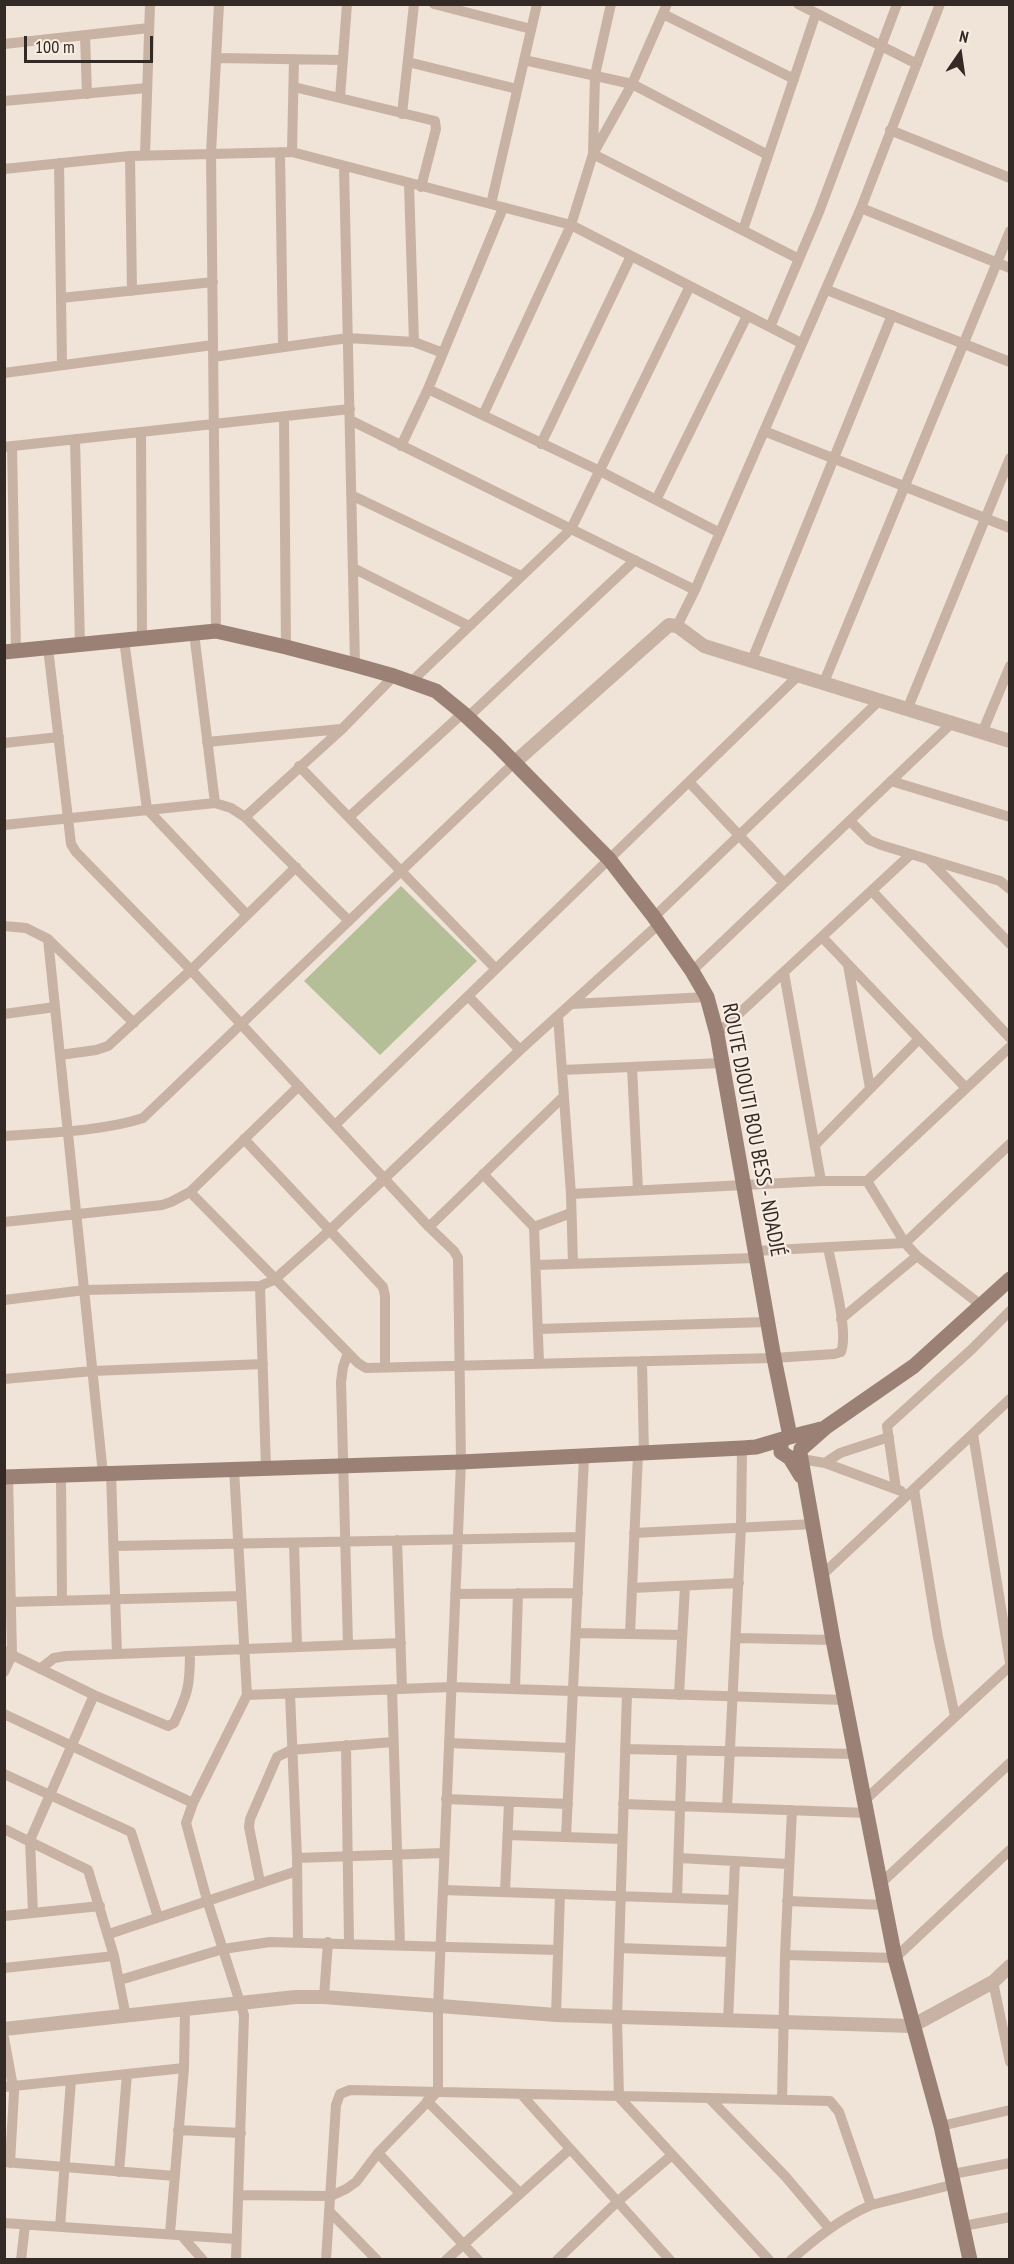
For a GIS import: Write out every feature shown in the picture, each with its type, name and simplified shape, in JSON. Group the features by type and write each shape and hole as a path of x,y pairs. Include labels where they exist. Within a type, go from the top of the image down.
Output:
{"main road":[{"name":"ROUTE DJOUTI BOU BESS - NDADJÉ","path":"10,652 216,631 286,646 394,676 436,691 465,715 609,859 692,971 707,997 717,1034 767,1322 793,1448 806,1486 814,1524 821,1576 844,1700 895,1958 941,2126 970,2259"},
{"path":"6,1477 793,1448 914,1366 1010,1279"}],"street":[{"path":"145,155 150,4"},
{"path":"216,631 211,153 219,4"},
{"path":"340,98 347,4"},
{"path":"402,114 414,4"},
{"path":"434,4 465,8 531,29"},
{"path":"491,204 537,4"},
{"path":"593,154 595,75 611,4"},
{"path":"798,4 917,64"},
{"path":"770,327 799,259 897,4"},
{"path":"677,626 695,590 801,343 827,290 940,4"},
{"path":"483,415 571,225 593,154 632,84 665,9 794,79"},
{"path":"744,230 816,13"},
{"path":"4,44 149,28"},
{"path":"85,35 87,94"},
{"path":"217,58 343,60"},
{"path":"292,152 294,59"},
{"path":"524,60 632,84 768,155"},
{"path":"408,62 517,89"},
{"path":"294,87 435,121 436,125 421,187"},
{"path":"4,101 147,88"},
{"path":"890,130 1010,178"},
{"path":"280,152 283,346"},
{"path":"4,169 145,155 292,152 571,225 801,343"},
{"path":"593,154 799,259"},
{"path":"130,156 132,291"},
{"path":"58,163 62,365"},
{"path":"344,166 355,665"},
{"path":"409,184 414,342"},
{"path":"401,446 443,353 503,208"},
{"path":"861,208 1010,268"},
{"path":"824,682 1010,231"},
{"path":"541,444 631,256"},
{"path":"61,298 213,282"},
{"path":"411,682 571,529 690,286"},
{"path":"827,290 1010,362"},
{"path":"752,660 892,315"},
{"path":"656,500 747,316"},
{"path":"4,373 62,365 283,346 348,338 414,342 443,353"},
{"path":"428,388 720,532"},
{"path":"10,652 8,446 284,417 350,415 401,446 695,590"},
{"path":"284,417 286,646"},
{"path":"764,431 1010,528"},
{"path":"141,432 142,639"},
{"path":"75,439 80,645"},
{"path":"907,710 1010,458"},
{"path":"351,495 521,576"},
{"path":"349,817 635,560"},
{"path":"353,568 469,626"},
{"path":"4,1136 67,1131 131,1122 143,1118 514,764 669,625 677,626 704,646 1010,741"},
{"path":"194,633 215,803"},
{"path":"124,640 147,809 247,915"},
{"path":"48,648 71,844 76,852 241,1024 429,1227 454,1251 458,1258 461,1462 440,1946 438,2091 378,2153 356,2182 346,2190 331,2196 238,2195"},
{"path":"982,733 1010,666"},
{"path":"335,1125 799,675"},
{"path":"245,817 342,729 394,676"},
{"path":"4,1299 85,1290 260,1286 274,1280 572,1004 879,701"},
{"path":"692,971 952,723"},
{"path":"207,742 342,729"},
{"path":"4,743 58,737"},
{"path":"299,766 496,969"},
{"path":"891,781 1010,817"},
{"path":"689,782 784,883"},
{"path":"4,825 215,803 231,808 245,817 349,921"},
{"path":"850,821 875,843 1000,880 1010,889"},
{"path":"717,1034 910,855"},
{"path":"928,860 1010,944"},
{"path":"60,1055 103,1049 134,1023 296,867"},
{"path":"1000,880 1010,872"},
{"path":"872,891 1010,1038"},
{"path":"4,926 26,928 48,939 134,1023"},
{"path":"822,938 966,1088"},
{"path":"48,939 93,1371 114,1546 117,1654"},
{"path":"848,965 870,1088"},
{"path":"784,973 821,1181"},
{"path":"468,996 520,1050"},
{"path":"572,1004 707,997"},
{"path":"4,1014 55,1007"},
{"path":"558,1016 571,1194 573,1264"},
{"path":"815,1145 919,1039"},
{"path":"571,1194 821,1181 867,1181 1010,1047"},
{"path":"562,1070 722,1063"},
{"path":"632,1067 638,1190"},
{"path":"4,1222 162,1205 171,1202 190,1192 298,1086"},
{"path":"429,1227 564,1096"},
{"path":"244,1139 382,1287 385,1296 385,1367"},
{"path":"536,1265 756,1255 828,1247 905,1243 1010,1144"},
{"path":"483,1174 534,1227 539,1363"},
{"path":"867,1181 905,1243 917,1256 981,1305"},
{"path":"190,1192 361,1366 774,1358 842,1352 841,1319 828,1247"},
{"path":"534,1227 571,1213"},
{"path":"841,1319 917,1256"},
{"path":"260,1286 266,1468"},
{"path":"896,1489 887,1426 972,1349 1010,1311"},
{"path":"538,1329 767,1322"},
{"path":"348,1353 341,1374 348,1645"},
{"path":"630,1634 634,1533 641,1454 642,1361"},
{"path":"4,1379 93,1371 262,1364"},
{"path":"821,1576 1010,1399"},
{"path":"623,1804 792,1810 866,1806 1010,1664 973,1434"},
{"path":"825,1463 840,1453 889,1437"},
{"path":"727,1808 741,1527 749,1448"},
{"path":"793,1448 825,1463 896,1489 912,1491"},
{"path":"566,1837 584,1457"},
{"path":"234,1469 247,1695 193,1803 186,1823 207,1900 241,2002 245,2026 236,2259"},
{"path":"61,1475 62,1601"},
{"path":"4,1672 8,1653 11,1602 6,1477"},
{"path":"912,1491 955,1716"},
{"path":"634,1533 814,1524"},
{"path":"114,1546 580,1537"},
{"path":"397,1540 401,1643 393,1742 400,1945"},
{"path":"294,1543 297,1646"},
{"path":"632,1588 739,1584"},
{"path":"679,1695 685,1586"},
{"path":"515,1689 518,1593"},
{"path":"455,1594 578,1593"},
{"path":"11,1602 241,1596"},
{"path":"576,1633 682,1635"},
{"path":"736,1638 833,1640"},
{"path":"40,1669 54,1658 401,1643"},
{"path":"8,1653 94,1695 168,1726 174,1723 190,1684 190,1652"},
{"path":"247,1695 451,1688 844,1700"},
{"path":"627,1693 616,2018 619,2097 769,2259"},
{"path":"290,1694 298,1941"},
{"path":"33,1913 30,1840 94,1695"},
{"path":"4,1714 193,1803"},
{"path":"260,1882 249,1827 250,1819 277,1757 291,1750 393,1742"},
{"path":"449,1743 570,1748"},
{"path":"346,1745 349,1944"},
{"path":"625,1749 855,1754"},
{"path":"677,1898 682,1750"},
{"path":"881,1883 1010,1763"},
{"path":"4,1774 131,1832 158,1917"},
{"path":"446,1799 568,1804"},
{"path":"505,1892 509,1802"},
{"path":"782,2099 785,1955 792,1810"},
{"path":"4,1829 88,1870 109,1934 126,2017"},
{"path":"508,1835 622,1839"},
{"path":"785,1955 895,1958 1010,1850"},
{"path":"297,1858 444,1853"},
{"path":"679,1858 789,1864"},
{"path":"728,2021 735,1861"},
{"path":"109,1934 297,1871"},
{"path":"443,1890 733,1900"},
{"path":"556,2015 560,1894"},
{"path":"787,1901 885,1905"},
{"path":"4,1916 99,1906"},
{"path":"120,1980 223,1949 249,1944 298,1941 558,1950"},
{"path":"324,1997 328,1942"},
{"path":"619,1948 731,1952"},
{"path":"4,1968 114,1956"},
{"path":"4,2029 126,2017 274,1998 324,1997 616,2018 912,2026 993,1982 1010,1966"},
{"path":"993,1982 1010,2062"},
{"path":"185,2010 184,2068 175,2176 176,2234 203,2259"},
{"path":"4,2038 9,2086 7,2162 175,2176"},
{"path":"9,2086 184,2068"},
{"path":"119,2172 127,2074"},
{"path":"60,2227 71,2080"},
{"path":"326,2259 336,2105 340,2094 350,2090 825,2100 836,2106 871,2205"},
{"path":"521,2094 670,2259"},
{"path":"709,2098 785,2176 829,2228"},
{"path":"427,2101 520,2193"},
{"path":"941,2126 1010,2110"},
{"path":"178,2130 241,2133"},
{"path":"446,2259 570,2149"},
{"path":"378,2153 478,2259"},
{"path":"556,2259 672,2155"},
{"path":"791,2259 829,2228 871,2205 1010,2163"},
{"path":"330,2212 377,2259"},
{"path":"964,2226 1010,2217"},
{"path":"4,2223 236,2239"},
{"path":"21,2259 25,2224"}],"green space":[{"path":"401,886 477,961 380,1055 304,981"}]}
